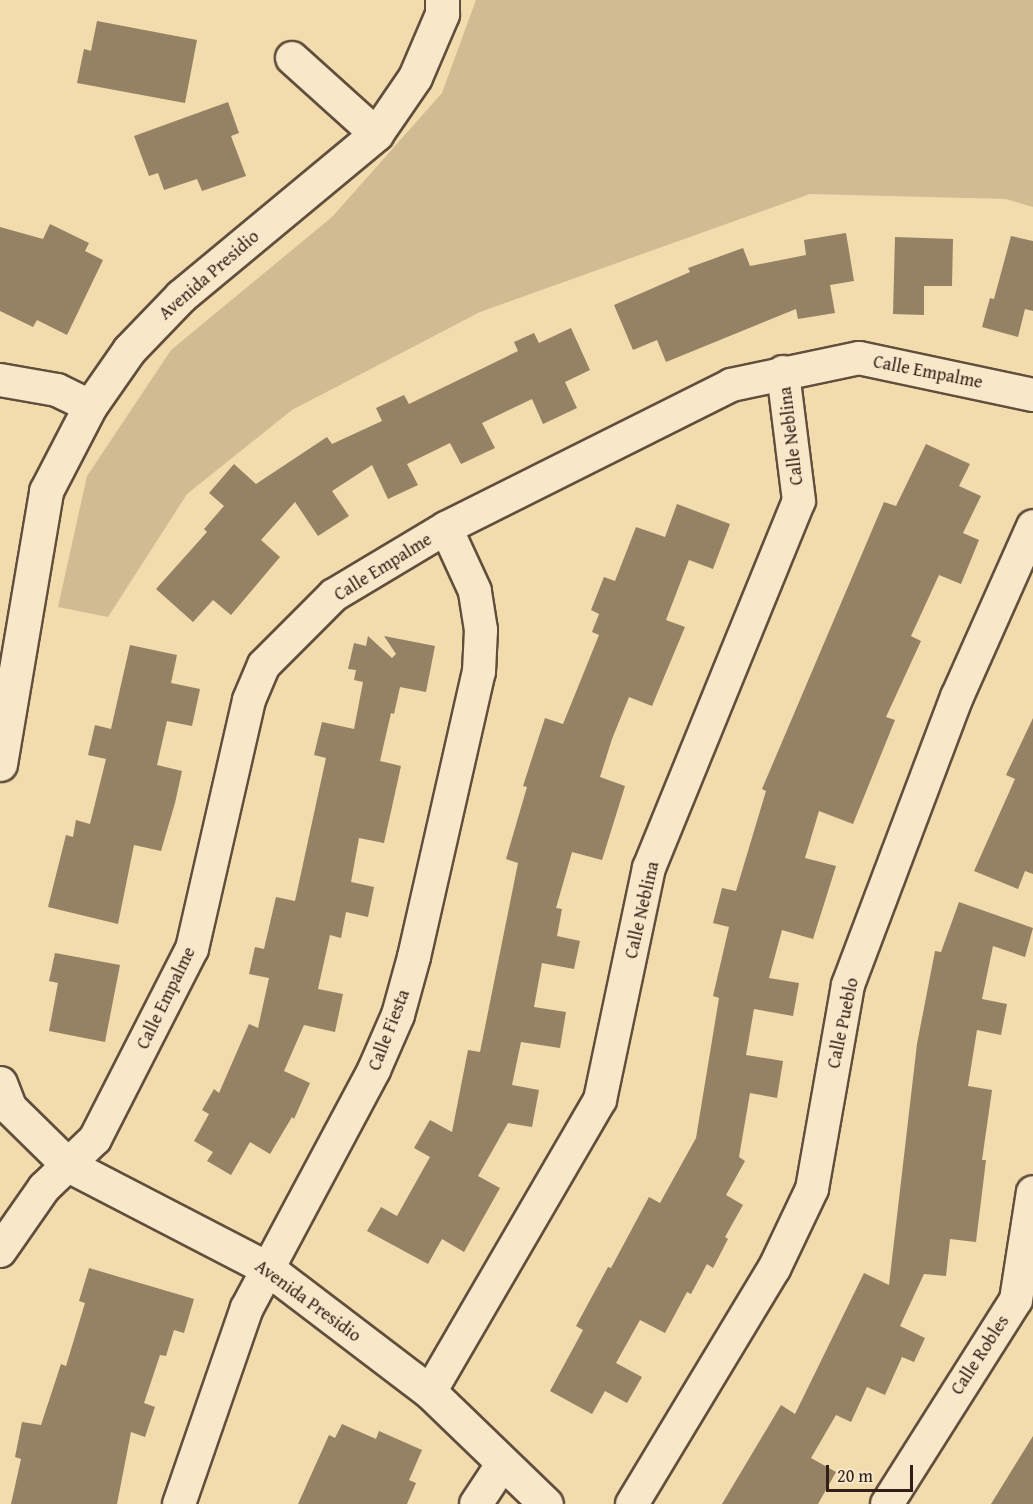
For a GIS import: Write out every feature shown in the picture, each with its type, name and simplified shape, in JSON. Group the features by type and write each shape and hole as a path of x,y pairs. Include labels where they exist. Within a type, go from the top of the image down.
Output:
{"street":[{"name":"Avenida Presidio","path":"0,764 46,491 90,406 129,350 181,296 376,134 416,77 442,14 442,0"},
{"path":"292,58 376,134"},
{"name":"Calle Empalme","path":"0,1251 44,1188 95,1139 192,949 249,700 264,665 334,595 446,528 731,385 783,372 859,358 1033,394"},
{"name":"Calle Neblina","path":"430,1392 600,1100 649,868 798,501 783,372"},
{"path":"0,380 57,390 90,406"},
{"name":"Calle Pueblo","path":"632,1504 774,1269 812,1190 848,985 957,697 1033,526"},
{"name":"Calle Fiesta","path":"179,1504 247,1308 374,1070 398,1015 414,957 479,672 481,630 475,591 446,528"},
{"name":"Avenida Presidio","path":"0,1083 9,1107 68,1165 267,1268 430,1392 546,1504"},
{"name":"Calle Robles","path":"887,1504 1016,1300 1033,1192"},
{"path":"476,1504 503,1463"}],"shaded area":[{"path":"476,0 1033,0 1033,207 1006,199 810,194 480,312 292,410 187,494 108,617 58,607 87,476 171,350 332,217 442,93"}],"building":[{"path":"97,21 197,40 185,103 77,83 84,49 91,51"},
{"path":"228,102 239,133 231,136 246,176 202,191 197,179 164,190 158,173 149,176 134,136"},
{"path":"50,224 89,243 85,251 103,260 67,335 37,320 33,327 0,311 0,227 43,239"},
{"path":"846,233 854,281 830,285 835,313 798,319 796,309 666,362 657,340 633,350 614,305 690,272 688,268 743,248 750,266 806,255 804,240"},
{"path":"1011,236 1033,241 1033,311 1025,309 1018,337 982,327 990,298 994,299"},
{"path":"895,237 953,239 952,286 924,286 924,315 893,314"},
{"path":"571,328 590,370 565,382 577,408 543,424 532,399 482,423 495,448 461,464 450,443 407,464 418,485 388,499 372,465 332,491 349,516 318,536 295,502 261,540 280,557 231,615 213,600 193,622 156,589 207,532 204,529 224,506 209,493 234,464 256,484 327,437 332,444 382,421 376,408 404,395 409,404 518,351 514,342 534,333 539,343"},
{"path":"926,444 970,464 959,486 981,496 963,533 979,540 961,584 939,575 911,636 921,641 886,717 895,720 853,824 819,811 805,858 836,866 813,939 782,930 769,978 799,983 793,1016 754,1009 746,1055 783,1061 777,1098 750,1093 739,1157 745,1161 726,1195 743,1205 725,1237 728,1239 713,1268 707,1264 691,1294 687,1292 665,1333 640,1320 616,1363 642,1377 627,1403 605,1391 592,1414 550,1391 583,1330 576,1326 608,1267 611,1268 649,1197 660,1203 696,1138 719,998 713,996 729,927 713,923 722,888 736,891 766,791 762,789 884,502 896,506"},
{"path":"677,504 730,524 713,569 689,560 666,620 685,627 652,706 629,697 612,739 600,777 625,786 602,860 572,852 556,908 562,909 557,936 580,941 574,969 542,963 534,1007 566,1012 560,1048 521,1042 512,1085 539,1090 532,1127 508,1123 478,1176 500,1188 464,1252 442,1239 428,1264 367,1231 381,1207 397,1216 430,1157 414,1148 430,1120 452,1132 468,1050 480,1052 518,863 506,859 527,787 523,786 545,718 563,724 599,635 592,632 599,614 591,610 604,577 615,581 636,527 665,537"},
{"path":"368,636 392,658 396,654 384,636 435,646 426,692 400,687 394,714 391,713 380,761 401,766 384,843 359,838 351,882 374,887 368,917 346,912 341,938 330,935 318,989 343,994 335,1032 304,1025 284,1071 310,1083 294,1119 292,1117 270,1154 250,1142 231,1175 207,1161 213,1152 194,1141 209,1114 202,1110 214,1089 219,1093 249,1024 258,1028 269,978 249,974 255,947 264,949 276,897 295,901 326,758 314,755 322,722 354,729 363,682 354,680 356,670 348,669 354,643 366,646"},
{"path":"130,645 177,655 171,683 200,689 192,726 167,721 157,765 182,771 175,803 161,851 134,845 118,924 48,907 66,835 73,837 76,820 90,824 106,759 88,755 95,725 111,729"},
{"path":"1033,718 1033,874 1025,871 1018,889 974,871 1015,779 1006,775"},
{"path":"959,902 1033,928 1025,957 993,946 982,999 1007,1004 1001,1035 977,1030 968,1086 992,1090 982,1160 986,1160 976,1242 950,1239 946,1276 924,1274 900,1326 925,1338 914,1362 902,1357 885,1395 867,1387 851,1422 836,1415 811,1458 836,1472 818,1504 722,1504 781,1405 795,1414 864,1273 889,1285 917,1044 935,951 941,952"},
{"path":"55,953 120,965 105,1042 49,1031 58,983 49,981"},
{"path":"89,1268 194,1299 184,1333 174,1330 166,1356 160,1355 144,1403 155,1407 145,1437 131,1432 117,1504 11,1504 21,1459 15,1457 22,1422 41,1425 61,1364 66,1366 85,1303 79,1301"},
{"path":"342,1424 376,1439 379,1431 422,1450 409,1480 416,1483 407,1504 298,1504 329,1435 335,1438"},
{"path":"1033,1436 1033,1504 991,1504"}]}
